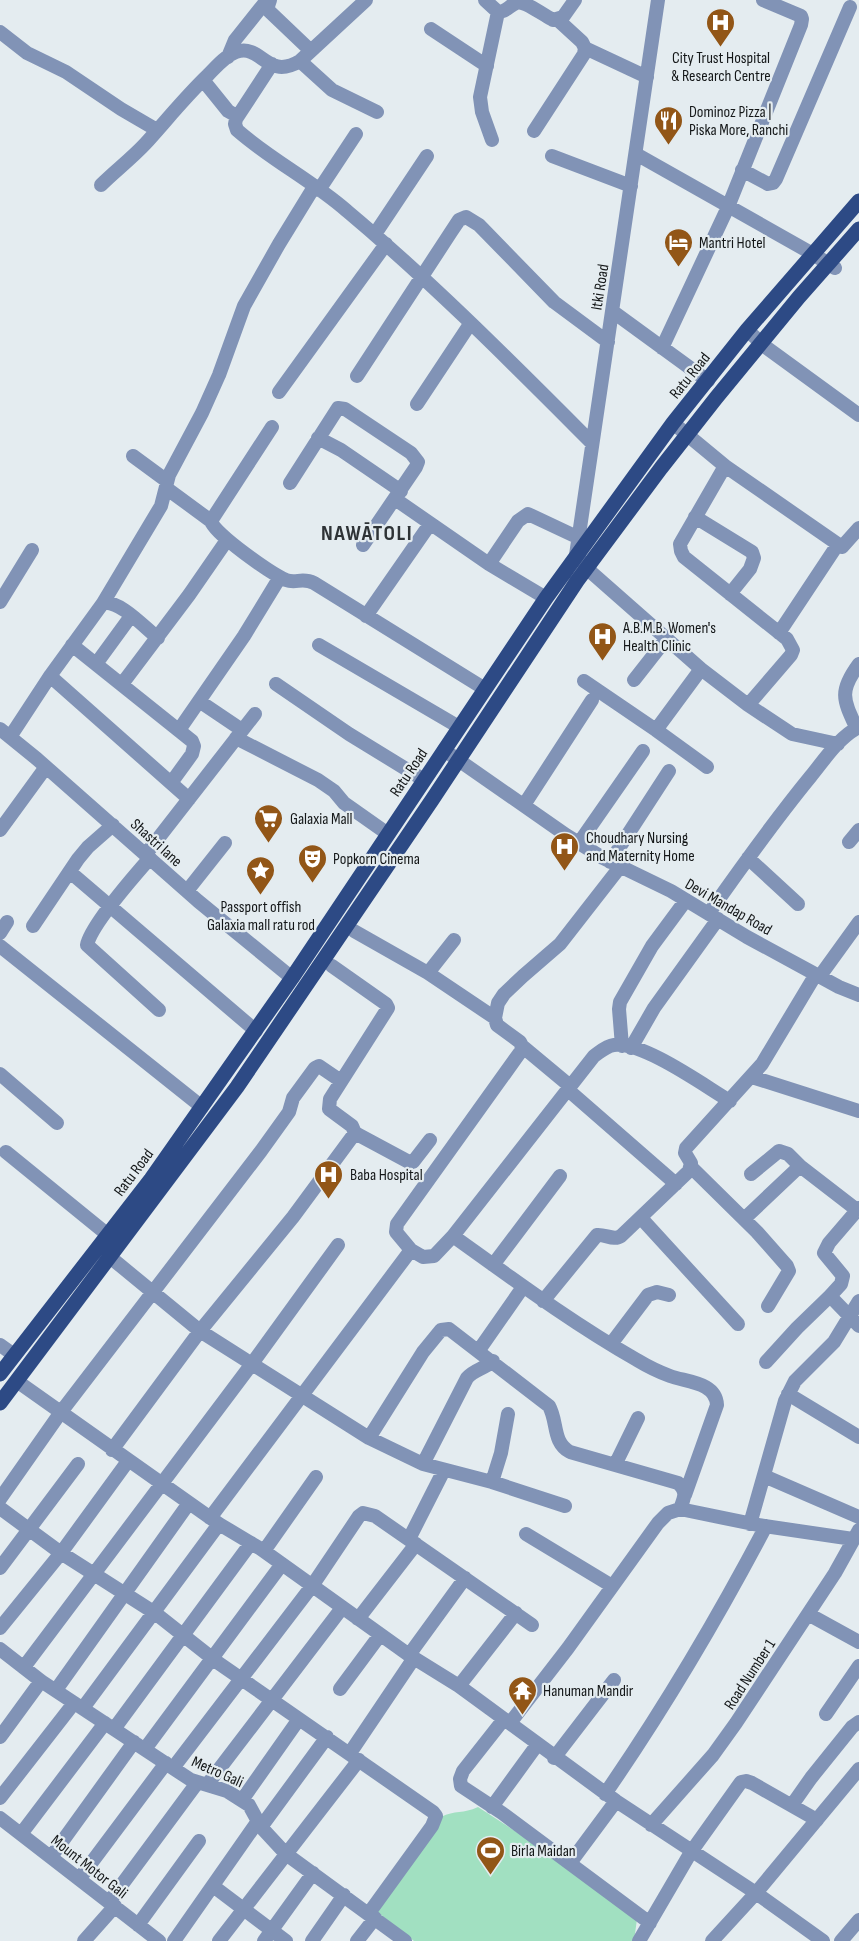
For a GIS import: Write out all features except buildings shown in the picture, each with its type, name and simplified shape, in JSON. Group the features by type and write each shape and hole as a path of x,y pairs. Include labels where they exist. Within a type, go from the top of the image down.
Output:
{"main road":[{"name":"Ratu Road","path":"0,1374 108,1235 202,1107 292,978 576,555 673,423 747,330 859,201"},
{"path":"0,1387 230,1082 569,576 709,392 792,291 859,215"},
{"path":"0,1403 237,1087 577,581 716,398 799,297 859,229"},
{"path":"0,1413 207,1141 332,966 385,879 592,573 693,439 859,241"}],"street":[{"path":"101,185 137,152 180,103 228,57 236,52 252,52 283,68 300,61 366,0"},
{"path":"485,0 505,6 524,3 553,20 563,17 575,0"},
{"name":"Itki Road","path":"576,555 658,0"},
{"path":"662,348 728,207 802,19 793,11 763,0"},
{"path":"228,57 234,40 266,2 269,11 311,51"},
{"path":"492,140 480,103 487,66 505,6"},
{"path":"742,170 768,184 773,183 776,179 850,7"},
{"path":"534,131 584,54 585,48 582,42 558,20"},
{"path":"430,29 487,66"},
{"path":"0,32 27,53 66,72 157,130"},
{"path":"585,48 647,77"},
{"path":"300,61 332,90 378,112"},
{"path":"272,64 236,119 234,124 237,130 345,208 375,234 592,443"},
{"path":"203,80 228,111 235,114 236,119"},
{"path":"3,732 50,676 103,603 161,506 167,485 214,384 244,306 279,244 356,134"},
{"path":"636,154 835,268"},
{"path":"375,234 427,156"},
{"path":"552,156 631,186"},
{"path":"357,376 459,220 466,217 479,225 554,302 608,342"},
{"path":"279,392 386,244"},
{"path":"612,311 708,381"},
{"path":"417,404 470,324"},
{"path":"747,330 767,348 859,414"},
{"path":"290,483 338,408 345,409 416,457 418,462 416,467 363,545"},
{"path":"673,423 725,466 842,547 859,528"},
{"path":"211,521 272,427"},
{"path":"318,438 341,450 398,495 430,524 489,564 546,597"},
{"path":"133,456 211,521 214,529 227,540 280,577 288,581 307,579 485,689"},
{"path":"725,466 680,544 684,557 792,645 791,655 748,705"},
{"path":"489,564 518,521 528,514 578,537"},
{"path":"695,517 752,552 754,558 750,569 730,594"},
{"path":"366,616 430,524"},
{"path":"122,684 158,638 227,540"},
{"path":"779,633 838,544"},
{"path":"0,602 32,550"},
{"path":"576,555 592,573 701,669 748,705 792,734 838,744"},
{"path":"179,730 244,636 280,577"},
{"path":"103,603 113,604 158,638"},
{"path":"96,664 131,616"},
{"path":"634,680 667,638"},
{"path":"72,645 192,741 194,750 171,783"},
{"path":"319,645 459,727"},
{"path":"626,1047 714,916 768,828 838,744 858,727 845,702 844,695 859,664"},
{"path":"656,730 701,669"},
{"path":"50,676 189,799"},
{"path":"584,681 707,767"},
{"path":"276,684 349,735 424,780"},
{"path":"524,805 592,700"},
{"path":"199,701 239,734 334,791 344,803 388,834"},
{"path":"159,1010 87,945 91,934 189,799 255,714"},
{"name":"Shastri lane","path":"3,732 114,825 187,891 292,978"},
{"name":"Devi Mandap Road","path":"444,750 579,843 615,865 686,900 818,975 859,995"},
{"path":"579,843 643,751"},
{"path":"0,830 46,767"},
{"path":"669,771 615,865 560,944 504,993 498,1003 495,1018 497,1025 516,1039 676,1184"},
{"path":"33,926 88,847 114,825"},
{"path":"849,842 859,830"},
{"path":"187,891 225,843"},
{"path":"748,858 798,904"},
{"path":"70,872 255,1031"},
{"path":"626,1047 618,1009 620,1002 652,946 686,900"},
{"path":"768,1306 789,1271 781,1259 744,1219 691,1167 685,1153 686,1148 752,1077 818,975 859,922"},
{"path":"354,931 428,973 495,1018"},
{"path":"428,973 454,939"},
{"path":"0,946 202,1107"},
{"path":"332,966 386,1004 388,1008 330,1099 329,1109 352,1126 355,1133 409,1162 413,1162 430,1140"},
{"path":"522,1046 515,1061 397,1224 396,1232 411,1250 423,1257 430,1258 453,1236 594,1056 604,1049 614,1046 626,1047 659,1058 730,1101"},
{"path":"0,1499 61,1412 273,1135 289,1112 297,1092 315,1068 319,1066 323,1068 341,1082"},
{"path":"0,1074 57,1123"},
{"path":"752,1077 859,1111"},
{"path":"112,1450 200,1331 293,1217 355,1133"},
{"path":"6,1152 108,1235"},
{"path":"751,1174 779,1152 788,1154 800,1166 858,1209 824,1253 843,1276 841,1284 766,1362"},
{"path":"744,1219 800,1166"},
{"path":"543,1301 597,1235 618,1238 691,1167"},
{"path":"493,1265 560,1176"},
{"path":"641,1218 738,1324"},
{"path":"453,1236 543,1301 638,1361 665,1374 706,1387 716,1399 717,1405 680,1509"},
{"path":"24,1667 251,1365 338,1245"},
{"path":"0,1798 155,1613 215,1521 303,1395 411,1250"},
{"path":"116,1262 200,1331 369,1438 423,1464 492,1482 565,1506"},
{"path":"479,1350 524,1287"},
{"path":"611,1344 648,1295 657,1292 669,1295"},
{"path":"830,1296 854,1321"},
{"path":"750,1524 788,1394 795,1381 854,1321 859,1301"},
{"path":"369,1438 423,1352 441,1330 449,1329 549,1406 562,1448 678,1483 686,1495"},
{"path":"0,1345 14,1355"},
{"path":"423,1464 467,1378 493,1361"},
{"path":"21,1384 161,1484 264,1551 411,1657 459,1686 610,1797 756,1893 824,1941"},
{"path":"788,1394 859,1437"},
{"path":"492,1482 501,1453 508,1414"},
{"path":"615,1465 638,1418"},
{"path":"0,1628 61,1552 128,1461"},
{"path":"0,1568 78,1464"},
{"path":"358,1619 412,1542 444,1470"},
{"path":"764,1476 859,1517"},
{"path":"264,1551 316,1477"},
{"path":"56,1690 189,1503"},
{"path":"0,1508 94,1575 155,1613 211,1658 433,1812 436,1816 432,1826 357,1941"},
{"path":"650,1923 492,1807 463,1789 460,1779 463,1771 568,1648 658,1523 668,1513 680,1509 750,1524 856,1535"},
{"path":"80,1878 169,1766 242,1680 312,1586 358,1516 363,1513 375,1516 532,1624"},
{"path":"570,1863 724,1606 766,1526"},
{"path":"526,1534 612,1586"},
{"name":"Road Number 1","path":"651,1825 713,1755 736,1723 835,1573 856,1535"},
{"path":"21,1834 182,1634 251,1543"},
{"path":"51,1857 211,1658 282,1564"},
{"path":"219,1941 286,1854 355,1756 411,1657 465,1578"},
{"path":"84,1941 202,1784 272,1700 342,1608"},
{"path":"459,1686 516,1613"},
{"path":"808,1614 859,1642"},
{"path":"340,1689 380,1635"},
{"name":"Metro Gali","path":"0,1649 41,1681 169,1766 202,1784 227,1791 249,1805 259,1824 286,1854 404,1941"},
{"path":"826,1714 859,1666"},
{"path":"554,1758 614,1680"},
{"path":"0,1737 41,1681"},
{"path":"242,1800 299,1719"},
{"path":"792,1805 845,1735 859,1722"},
{"path":"174,1941 259,1824 327,1737"},
{"path":"492,1807 537,1745"},
{"path":"712,1941 756,1893 859,1769"},
{"path":"639,1941 691,1852 741,1782 752,1783 817,1820"},
{"name":"Mount Motor Gali","path":"0,1818 80,1878 154,1939"},
{"path":"138,1925 199,1841"},
{"path":"268,1935 313,1873"},
{"path":"213,1886 244,1909 268,1935 286,1941"},
{"path":"312,1941 344,1895"},
{"path":"842,1941 859,1920"}],"green space":[{"name":"Birla Maidan","path":"478,1807 570,1867 637,1919 634,1941 414,1941 376,1911 441,1817"}],"place":[{"name":"City Trust Hospital & Research Centre","path":"721,48"},
{"name":"Dominoz Pizza | Piska More, Ranchi","path":"668,146"},
{"name":"Mantri Hotel","path":"678,268"},
{"name":"A.B.M.B. Women's Health Clinic","path":"602,662"},
{"name":"Galaxia Mall","path":"269,844"},
{"name":"Choudhary Nursing and Maternity Home","path":"565,872"},
{"name":"Popkorn Cinema","path":"312,884"},
{"name":"Passport offish Galaxia mall ratu rod","path":"261,896"},
{"name":"Baba Hospital","path":"329,1200"},
{"name":"Hanuman Mandir","path":"522,1716"},
{"name":"Birla Maidan","path":"490,1876"}],"district":[{"name":"NAWĀTOLI","path":"367,532"}]}
